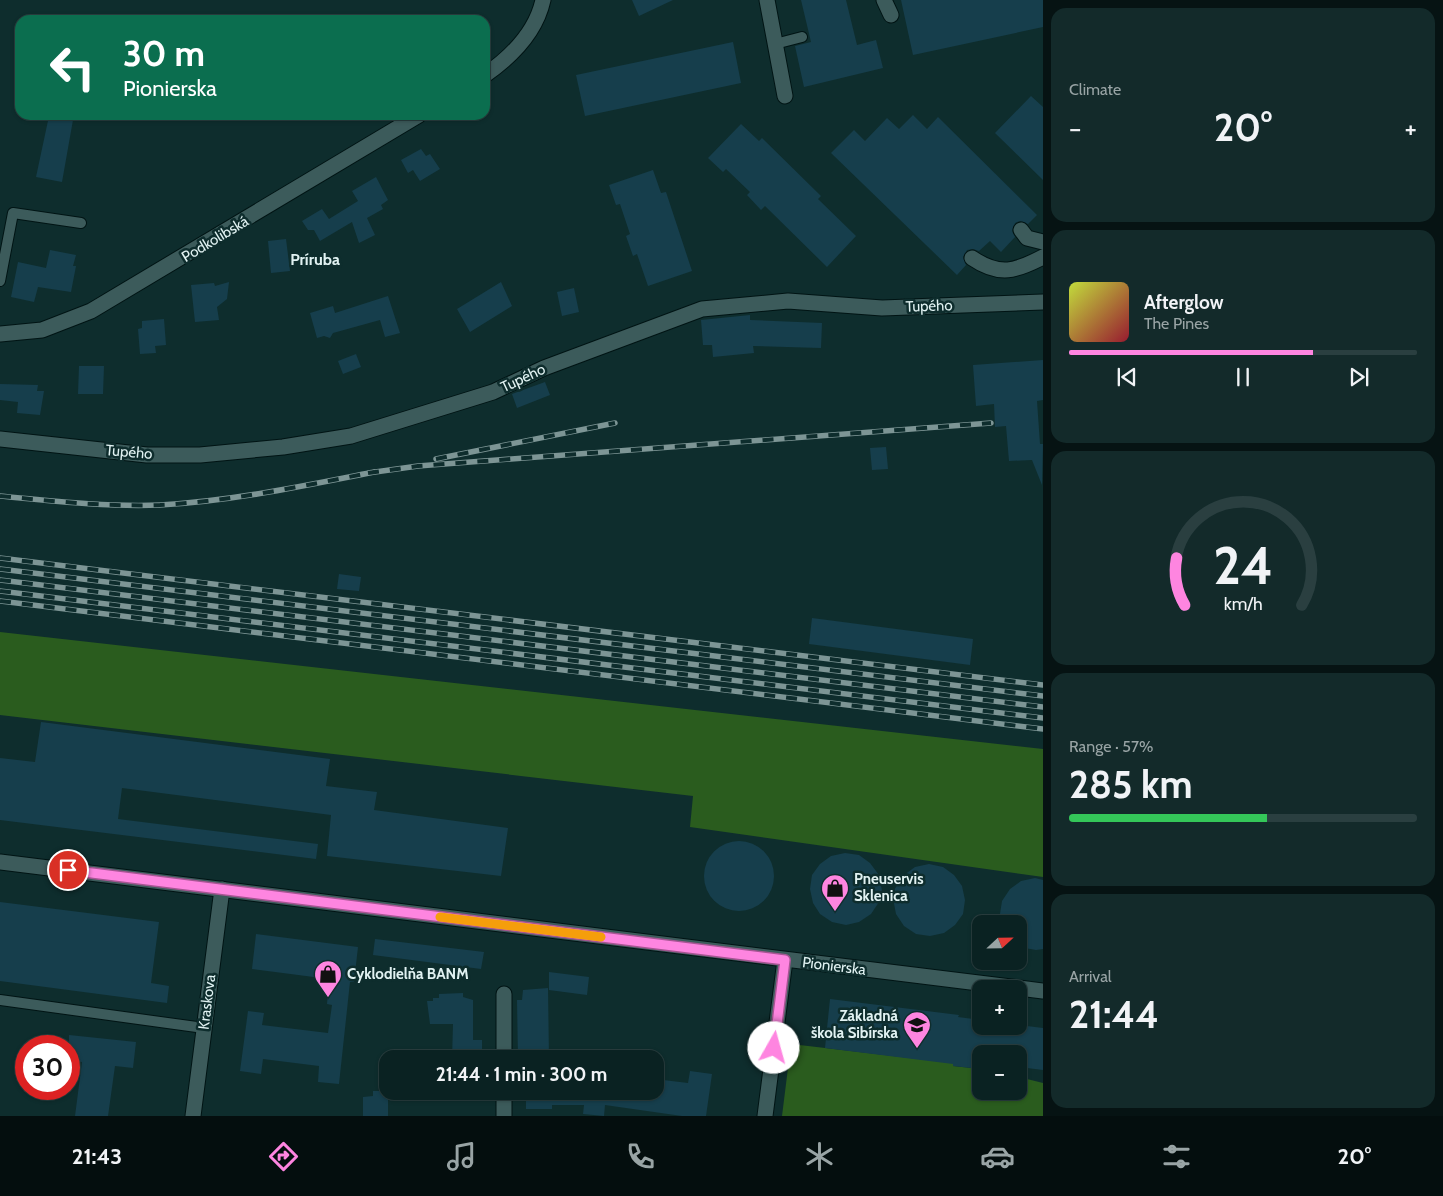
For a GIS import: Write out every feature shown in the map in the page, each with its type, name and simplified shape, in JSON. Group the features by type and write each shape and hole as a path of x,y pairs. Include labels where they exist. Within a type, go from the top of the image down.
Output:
{"street":[{"path":"490,71 522,42 540,12 543,0"},
{"path":"766,0 785,96"},
{"path":"884,0 891,16"},
{"name":"Podkolibská","path":"0,334 30,333 42,330 91,311 411,120"},
{"path":"1022,230 1027,238 1043,242"},
{"path":"972,258 999,271 1020,269 1043,257"},
{"name":"Tupého","path":"0,439 147,455 200,455 283,447 351,436 493,392 544,368 702,308 788,301 882,308 1043,302"},
{"name":"Pionierska","path":"0,862 1043,991"},
{"name":"Kraskova","path":"194,1116 222,889"},
{"path":"765,1116 785,960"},
{"path":"504,994 504,1050"},
{"path":"504,1100 504,1116"}],"lane":[{"path":"775,44 802,36"},
{"path":"0,281 13,213 81,222"},
{"path":"0,1000 204,1028"}],"green space":[{"path":"0,632 1043,749 1043,877 690,827 693,796 0,715"},
{"path":"791,1044 953,1063 953,1066 972,1068 972,1100 1027,1100 1027,1079 1043,1083 1043,1116 782,1116"}],"building":[{"path":"632,0 673,0 639,16"},
{"path":"801,0 846,0 857,45 876,40 883,68 804,87 795,46 811,42"},
{"path":"901,0 1043,0 1043,27 913,55"},
{"path":"733,42 741,83 585,116 576,75"},
{"path":"1031,96 1043,107 1043,180 995,133"},
{"path":"913,115 927,129 938,117 1037,215 1028,224 1020,221 1015,223 1012,231 1015,237 1001,252 990,241 979,251 967,250 963,257 966,265 957,275 831,153 854,130 865,141 887,118 899,129"},
{"path":"48,120 73,120 62,182 36,177"},
{"path":"741,124 759,141 762,138 821,196 818,199 856,236 827,267 765,206 761,210 747,195 750,192 726,169 723,172 708,158"},
{"path":"421,149 426,156 430,154 440,169 420,181 413,170 408,173 401,160"},
{"path":"653,170 661,193 666,192 692,271 648,286 637,254 633,256 626,236 630,234 620,204 616,205 609,185"},
{"path":"376,177 388,200 381,205 383,209 367,218 375,235 359,243 352,222 320,241 314,230 308,230 302,221 322,209 329,219 358,201 352,191"},
{"path":"286,239 290,271 271,273 268,241"},
{"path":"50,250 76,255 71,292 38,287 34,302 11,297 18,262 46,268"},
{"path":"229,282 227,299 217,307 219,320 195,322 191,285 214,283 215,286"},
{"path":"501,282 512,306 470,332 457,309"},
{"path":"574,288 579,312 562,316 557,292"},
{"path":"388,296 400,333 385,337 380,320 333,333 330,338 324,336 317,338 310,313 333,306 335,313"},
{"path":"750,315 750,320 822,323 821,348 753,346 754,353 713,357 712,345 703,345 701,320"},
{"path":"164,319 166,345 155,346 156,353 140,354 138,329 142,328 142,321"},
{"path":"356,354 361,367 343,374 338,361"},
{"path":"1043,360 1043,400 1037,401 1040,444 1043,444 1042,485 1032,460 1009,461 1006,426 995,427 994,404 976,406 973,365"},
{"path":"79,366 104,366 103,394 78,394"},
{"path":"545,382 550,395 517,408 512,394"},
{"path":"0,384 38,385 37,391 44,391 40,415 17,413 18,402 0,400"},
{"path":"886,447 888,469 872,470 870,448"},
{"path":"339,574 361,577 359,591 337,589"},
{"path":"812,618 973,639 970,665 809,644"},
{"path":"41,722 330,759 326,786 377,792 374,810 508,828 501,876 327,856 331,815 122,788 118,819 318,844 316,859 0,820 0,758 35,762"},
{"path":"746,841 759,847 768,856 772,862 774,876 772,890 764,901 753,909 732,911 725,909 714,901 706,890 704,869 706,862 714,851 725,843"},
{"path":"845,853 859,855 870,863 879,875 883,896 871,914 859,922 846,925 832,922 820,914 813,903 810,889 812,875 820,864 831,856"},
{"path":"929,864 943,867 954,875 962,886 965,900 963,914 955,925 944,933 930,936 916,934 904,926 896,914 892,893 904,875 915,867"},
{"path":"1035,878 1043,880 1043,949 1028,949 1028,915 1000,915 1002,901 1010,889 1021,881"},
{"path":"0,902 159,922 151,983 169,986 167,1003 0,981"},
{"path":"256,934 358,947 354,982 350,982 339,1084 318,1082 319,1066 263,1059 261,1074 240,1071 248,1011 264,1013 262,1025 328,1033 332,1005 327,1004 329,979 252,969"},
{"path":"375,939 484,952 481,969 373,955"},
{"path":"549,972 589,977 587,995 549,990"},
{"path":"548,988 549,1050 518,1050 517,1000 522,1000 523,990"},
{"path":"463,993 463,997 473,1000 473,1040 482,1040 482,1050 452,1050 453,1024 430,1024 427,1001 439,998 439,994"},
{"path":"830,999 959,1015 958,1017 972,1019 972,1035 1027,1035 1027,1026 1043,1028 1043,1070 1027,1068 1027,1045 972,1045 972,1068 825,1048"},
{"path":"80,1036 136,1042 133,1068 115,1066 108,1116 75,1116 77,1100 80,1100 82,1062 80,1062"},
{"path":"690,1071 712,1074 706,1116 682,1116 605,1105 604,1116 583,1114 584,1105 552,1105 552,1109 526,1109 526,1100 664,1100 664,1080 688,1083"},
{"path":"373,1091 379,1091 379,1100 388,1100 388,1116 363,1116 363,1097 373,1096"}],"railway":[{"path":"436,459 615,423"},
{"path":"368,473 418,466 991,423"},
{"path":"0,496 60,502 160,505 214,500 294,488 374,472"},
{"path":"0,558 1043,685"},
{"path":"0,569 1043,696"},
{"path":"0,580 1043,707"},
{"path":"0,591 1043,718"},
{"path":"0,601 1043,729"}],"slow traffic":[{"path":"440,917 601,937"}],"place":[{"name":"Pneuservis Sklenica","path":"835,912"},
{"name":"Cyklodielňa BANM","path":"328,998"},
{"name":"Základná škola Sibírska","path":"917,1049"}],"district":[{"name":"Príruba","path":"315,259"}],"route":[{"path":"68,870 785,960 774,1048"}]}
